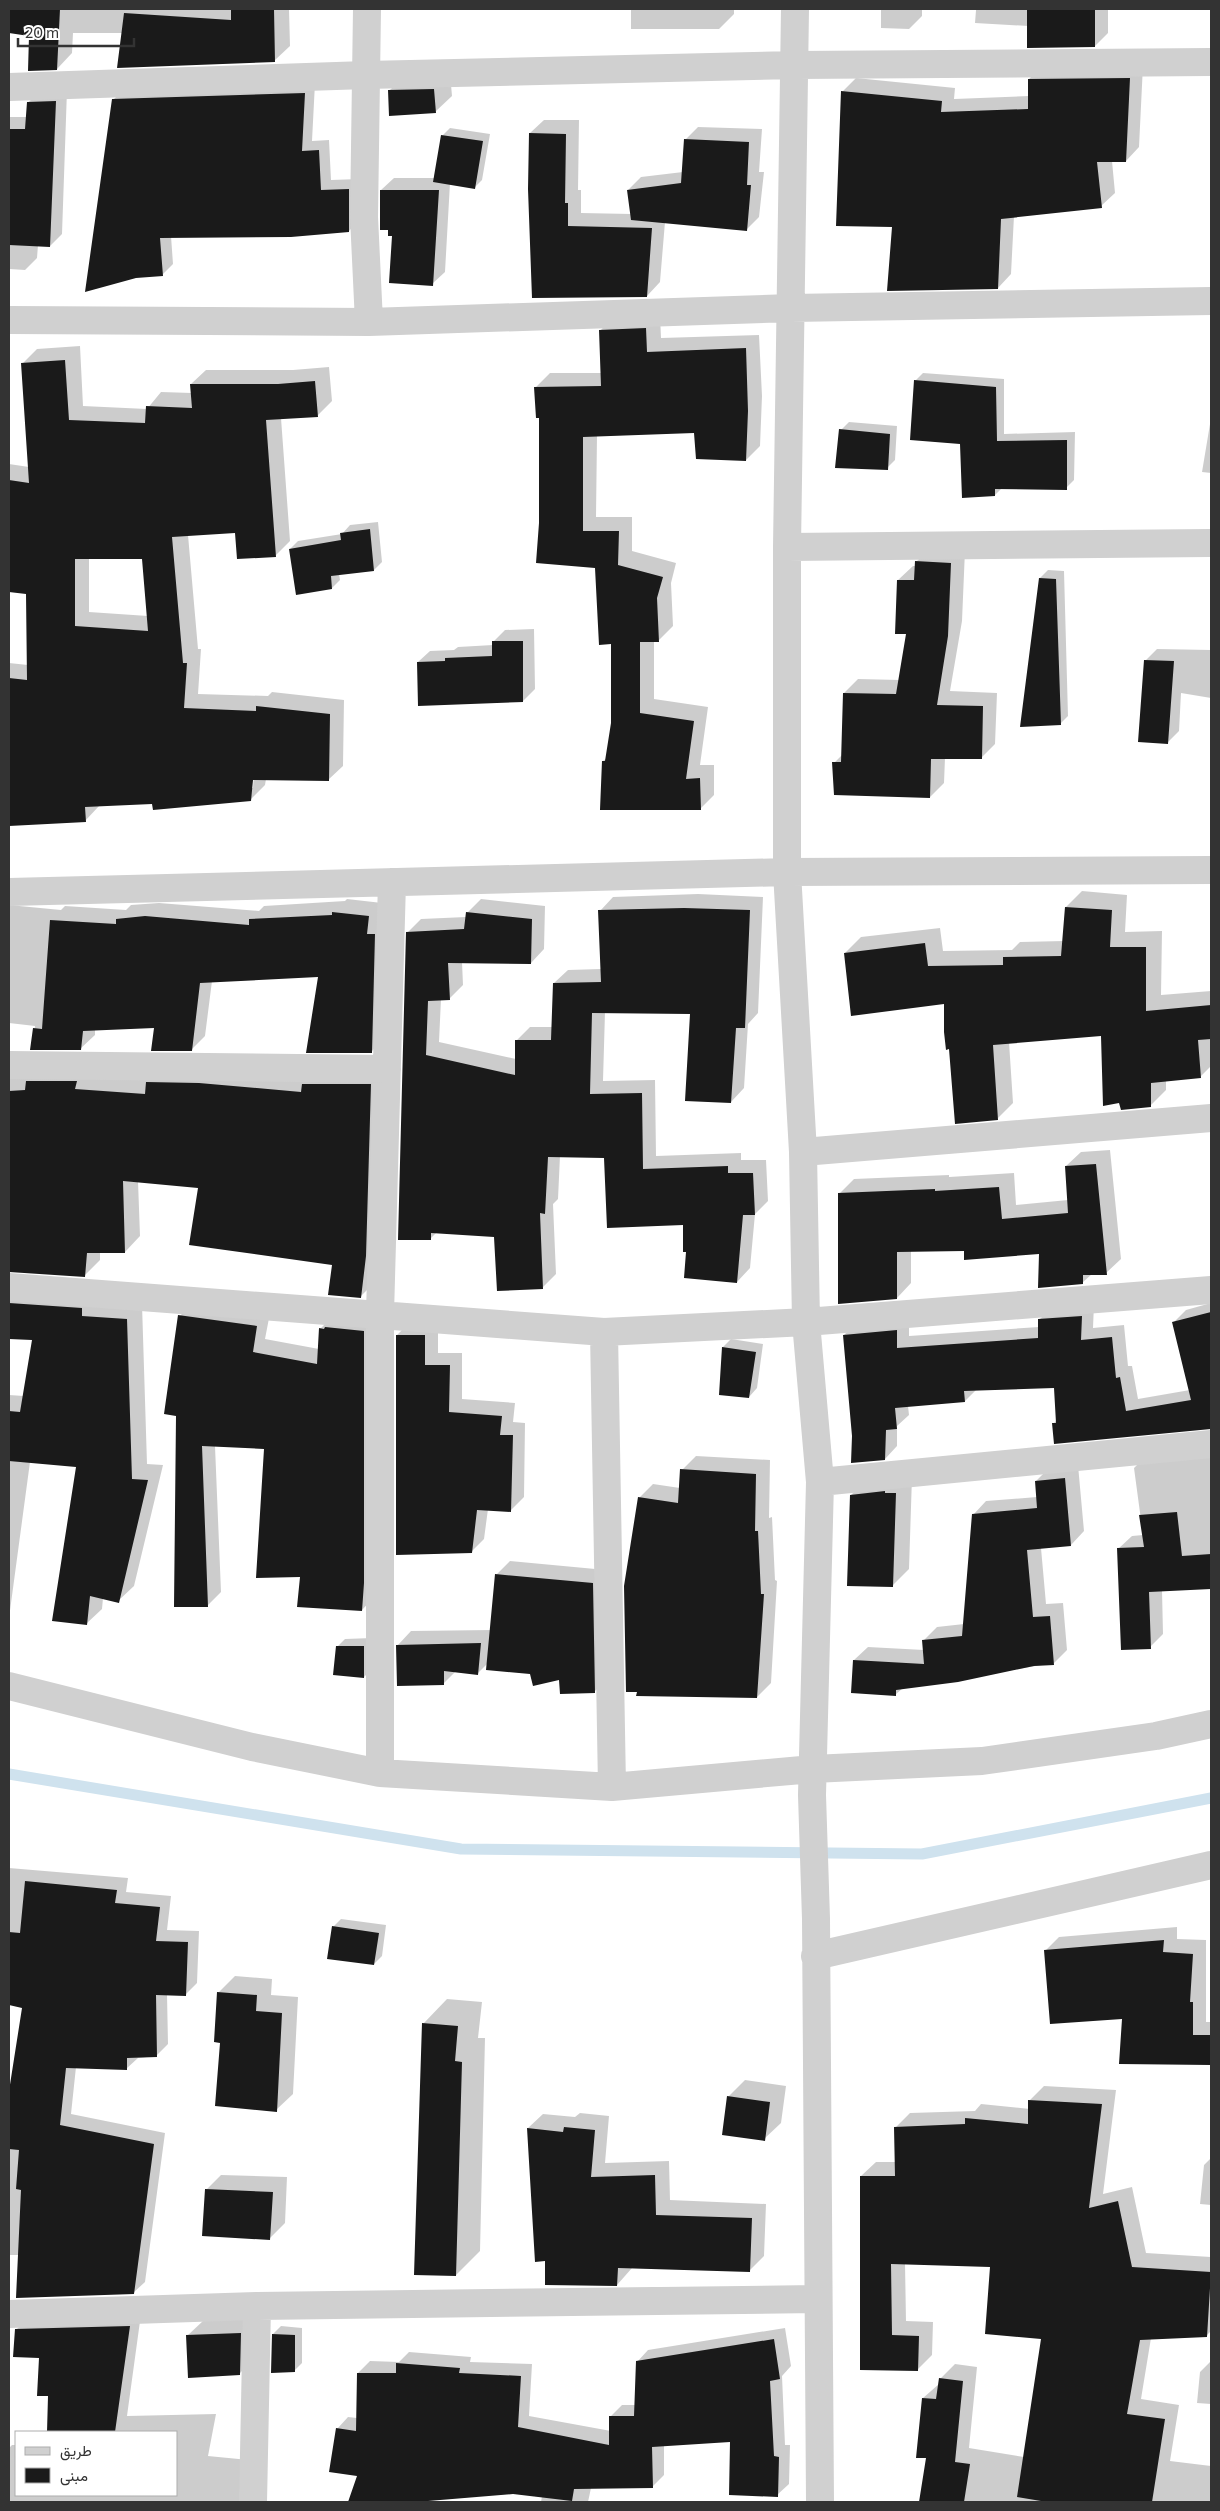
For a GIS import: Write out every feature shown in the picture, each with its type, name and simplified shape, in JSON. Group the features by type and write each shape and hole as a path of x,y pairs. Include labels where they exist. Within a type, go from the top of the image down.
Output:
{"street":[{"path":"367,9 364,217 369,322"},
{"path":"795,9 796,65 787,547 787,872 803,1152 806,1322 820,1482 813,1782 816,1919 817,2299 820,2502"},
{"path":"9,87 366,75 796,65 1211,62"},
{"path":"9,320 369,322 791,308 1211,301"},
{"path":"787,547 1211,543"},
{"path":"9,892 787,872 1211,870"},
{"path":"380,1773 380,1314 392,882"},
{"path":"9,1065 387,1069"},
{"path":"803,1152 1211,1118"},
{"path":"9,1287 604,1332 806,1322 1211,1290"},
{"path":"604,1332 612,1787"},
{"path":"820,1482 1211,1444"},
{"path":"9,1686 252,1747 380,1773 612,1787 813,1782 982,1761 1156,1736 1211,1724"},
{"path":"815,1956 1211,1865"},
{"path":"9,2314 257,2306 817,2299"},
{"path":"253,2502 257,2306"}],"building":[{"path":"9,9 60,9 57,70 28,71 29,36 9,33"},
{"path":"231,9 274,9 275,62 117,68 124,13 231,20"},
{"path":"1027,9 1095,9 1095,47 1027,48"},
{"path":"1130,78 1126,162 1097,162 1102,208 1001,219 998,289 887,291 892,227 836,226 841,91 942,101 941,112 1028,109 1028,79"},
{"path":"434,89 436,113 389,116 388,90"},
{"path":"305,93 302,151 319,150 321,190 349,189 349,232 291,237 160,238 163,276 136,278 85,292 112,99"},
{"path":"56,101 50,247 9,245 9,129 25,129 27,102"},
{"path":"529,133 566,134 565,203 568,203 568,226 652,228 647,297 532,298 528,189"},
{"path":"441,135 483,141 475,189 433,182"},
{"path":"684,139 749,142 747,185 751,185 747,231 631,220 627,190 681,183"},
{"path":"380,190 439,190 433,286 389,283 392,236 388,236 388,230 380,230"},
{"path":"646,328 647,352 746,348 748,411 746,461 696,459 694,433 583,437 583,531 619,531 618,565 663,577 657,598 659,642 640,642 640,713 694,721 686,779 700,778 701,810 600,810 602,761 605,761 611,723 611,644 599,645 595,568 536,563 539,523 539,418 536,418 534,387 601,386 599,330"},
{"path":"65,360 69,420 145,423 146,406 192,408 190,384 278,384 315,381 318,417 266,420 276,557 237,559 235,533 172,537 183,663 187,663 184,708 256,711 256,706 330,714 329,781 253,780 251,801 153,810 152,804 85,807 86,822 9,826 9,678 27,680 26,594 9,592 9,480 29,483 21,363","holes":["75,559 142,559 148,631 75,626"]},
{"path":"914,380 996,387 997,441 1067,440 1067,490 995,489 995,496 962,498 960,444 910,440"},
{"path":"839,429 890,434 888,470 835,468"},
{"path":"370,529 374,571 331,576 332,589 296,595 289,549 341,540 340,533"},
{"path":"915,561 951,563 948,636 937,705 983,706 982,759 931,759 930,798 834,795 832,762 841,762 843,693 896,694 906,634 895,634 897,580 914,580"},
{"path":"1039,578 1056,579 1061,725 1020,727"},
{"path":"492,641 523,641 523,702 418,706 417,662 445,661 445,658 492,656"},
{"path":"1144,660 1174,661 1168,744 1138,742"},
{"path":"1065,907 1112,910 1110,947 1146,947 1146,1011 1211,1005 1211,1039 1198,1040 1201,1078 1151,1083 1151,1107 1121,1110 1119,1103 1103,1106 1101,1036 993,1045 998,1120 955,1124 949,1049 946,1050 944,1032 944,1004 851,1016 844,953 925,943 928,966 1003,965 1003,957 1061,956"},
{"path":"684,908 750,910 745,1028 736,1028 731,1103 685,1101 690,1014 592,1013 590,1094 642,1093 643,1169 728,1166 728,1173 753,1173 755,1215 743,1215 737,1283 684,1278 686,1252 683,1252 683,1225 607,1228 604,1158 548,1157 545,1214 540,1213 543,1289 497,1291 494,1237 431,1233 431,1240 398,1240 406,932 464,929 466,912 532,919 531,964 448,963 450,1000 428,1001 426,1055 515,1075 515,1040 551,1040 553,983 601,982 598,910"},
{"path":"332,912 369,916 367,934 375,934 372,1053 306,1053 318,977 200,983 192,1051 151,1051 154,1028 83,1031 81,1050 30,1050 33,1028 42,1029 50,920 116,924 116,919 145,916 249,925 249,919 332,915"},
{"path":"26,1081 77,1081 75,1089 145,1094 146,1082 199,1083 301,1092 302,1084 371,1084 366,1256 361,1298 328,1295 332,1265 189,1245 198,1188 123,1181 125,1253 87,1253 85,1277 9,1272 9,1091 25,1090"},
{"path":"1096,1164 1107,1275 1083,1275 1083,1284 1038,1288 1039,1254 964,1260 964,1251 897,1252 897,1299 838,1304 838,1193 935,1189 935,1191 999,1187 1002,1219 1068,1213 1065,1166"},
{"path":"9,1303 82,1308 82,1316 127,1319 132,1479 148,1480 119,1603 90,1596 87,1625 52,1621 76,1467 9,1461 9,1411 20,1412 32,1340 9,1339"},
{"path":"1211,1312 1211,1429 1054,1444 1052,1423 1056,1423 1054,1388 964,1391 965,1402 895,1408 897,1429 886,1430 885,1460 851,1463 852,1436 843,1335 897,1330 897,1348 1038,1338 1038,1319 1082,1316 1081,1340 1112,1337 1116,1378 1120,1377 1126,1411 1191,1400 1172,1322"},
{"path":"178,1315 257,1326 253,1352 317,1364 319,1328 364,1331 364,1583 362,1611 297,1607 300,1577 256,1578 264,1449 202,1446 208,1607 174,1607 176,1416 164,1414"},
{"path":"396,1335 425,1335 425,1365 450,1365 449,1412 502,1416 500,1435 513,1435 511,1512 477,1510 472,1553 396,1555"},
{"path":"722,1347 756,1352 749,1398 719,1395"},
{"path":"680,1469 756,1474 755,1531 758,1531 761,1594 764,1594 757,1698 636,1696 637,1692 626,1692 624,1586 638,1497 678,1503"},
{"path":"1065,1478 1071,1546 1027,1550 1033,1617 1050,1616 1054,1665 1034,1666 958,1682 896,1690 896,1696 851,1693 853,1660 924,1664 922,1640 962,1636 972,1514 1037,1508 1035,1481"},
{"path":"885,1491 885,1493 896,1493 893,1587 847,1586 850,1495"},
{"path":"1177,1512 1182,1556 1211,1554 1211,1589 1149,1592 1151,1649 1121,1650 1117,1548 1144,1547 1139,1515"},
{"path":"495,1574 593,1583 595,1693 560,1694 559,1680 533,1686 530,1674 486,1670"},
{"path":"481,1643 478,1675 444,1671 444,1685 397,1686 396,1645"},
{"path":"336,1646 364,1646 364,1678 333,1675"},
{"path":"25,1881 117,1890 115,1903 160,1907 156,1941 188,1942 186,1996 156,1995 157,2057 127,2058 127,2070 66,2068 60,2125 154,2144 134,2294 16,2298 21,2190 16,2189 19,2150 9,2149 9,2091 22,2008 9,2005 9,1932 20,1933"},
{"path":"332,1926 379,1933 374,1965 327,1959"},
{"path":"1164,1940 1163,1952 1193,1954 1190,2002 1193,2002 1193,2035 1211,2035 1211,2065 1119,2064 1122,2019 1050,2024 1044,1950"},
{"path":"217,1992 257,1995 256,2011 282,2013 277,2112 215,2106 220,2043 214,2042"},
{"path":"422,2023 458,2026 455,2061 462,2062 456,2276 414,2275"},
{"path":"727,2096 770,2102 765,2141 722,2135"},
{"path":"1028,2100 1102,2104 1089,2208 1118,2201 1132,2267 1211,2272 1207,2337 1140,2340 1127,2414 1165,2419 1152,2502 1047,2502 1017,2497 1041,2339 985,2334 990,2267 891,2264 892,2335 919,2336 918,2371 860,2370 860,2176 895,2176 894,2127 965,2124 965,2118 1028,2124"},
{"path":"564,2127 595,2130 591,2177 655,2175 656,2215 752,2218 750,2272 618,2268 617,2286 545,2285 545,2261 535,2262 527,2128 563,2132"},
{"path":"205,2189 273,2192 270,2240 202,2236"},
{"path":"130,2326 115,2431 47,2431 48,2396 37,2396 39,2358 13,2357 15,2329"},
{"path":"241,2333 240,2375 188,2378 186,2335"},
{"path":"272,2334 295,2335 295,2372 271,2373"},
{"path":"774,2339 780,2379 770,2381 774,2456 779,2457 778,2497 729,2495 730,2442 652,2447 653,2488 574,2489 572,2501 513,2494 416,2502 348,2502 357,2476 329,2472 336,2428 356,2431 357,2373 396,2373 396,2363 460,2368 459,2373 521,2376 518,2427 609,2445 609,2416 634,2416 636,2361"},
{"path":"939,2378 963,2381 955,2462 970,2464 964,2502 919,2502 926,2458 916,2458 922,2398 936,2399"}],"waterway":[{"path":"9,1774 461,1849 922,1854 1211,1798"}]}
